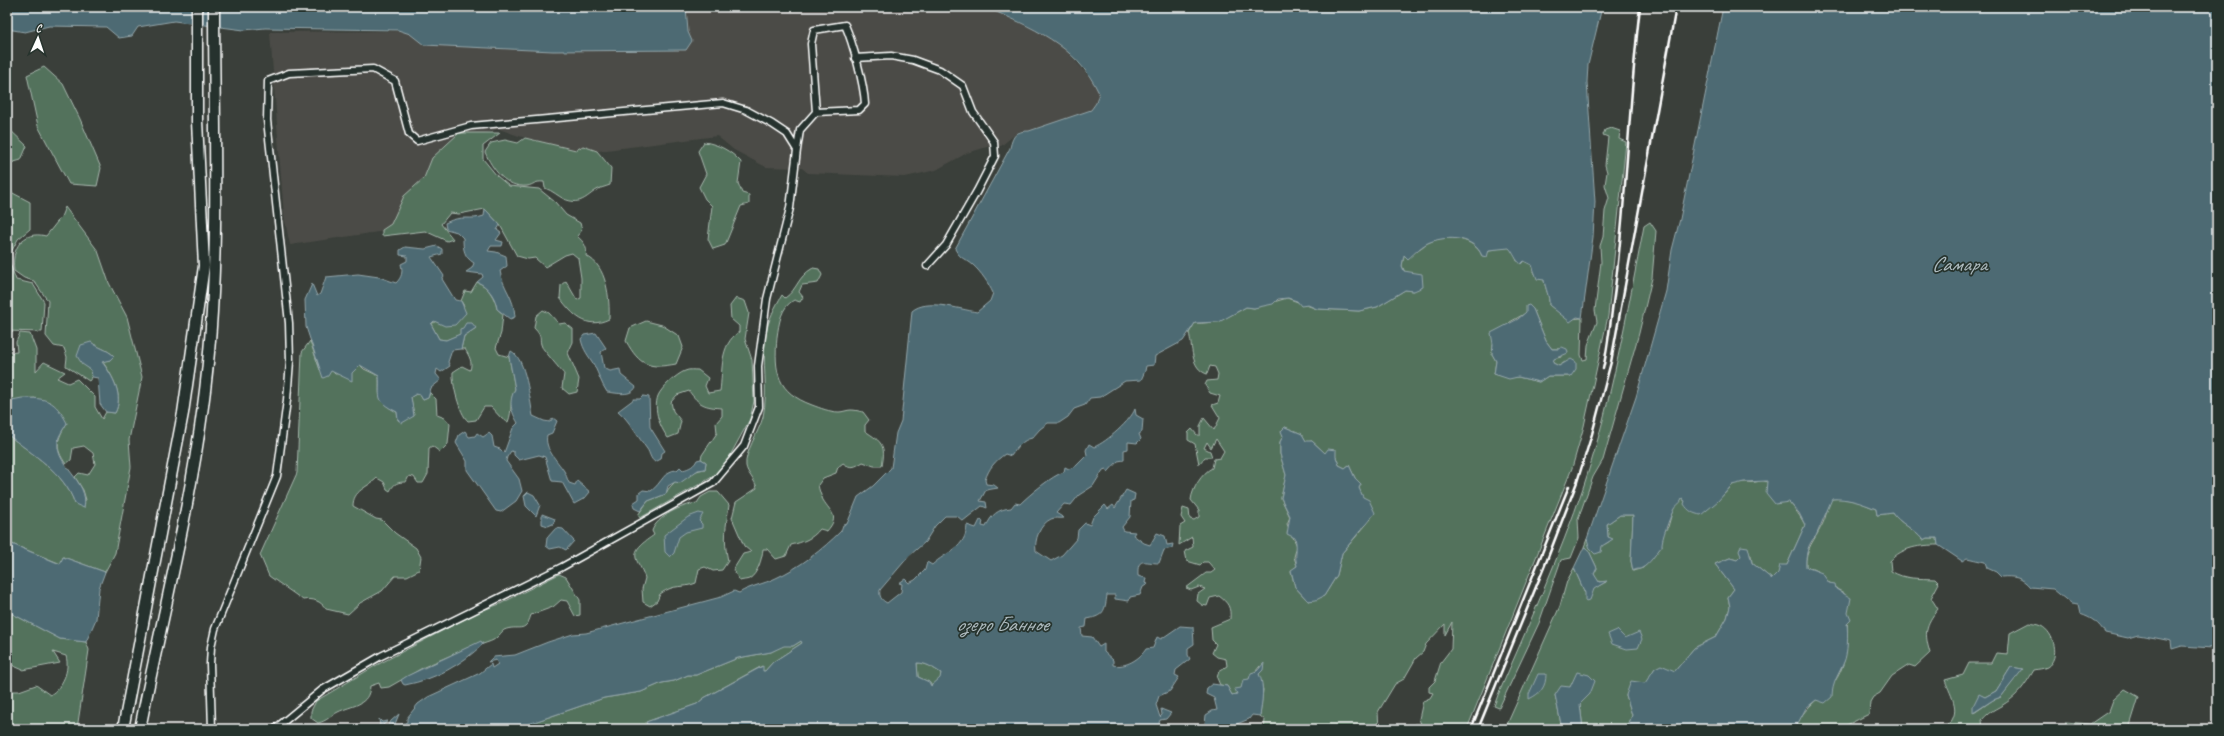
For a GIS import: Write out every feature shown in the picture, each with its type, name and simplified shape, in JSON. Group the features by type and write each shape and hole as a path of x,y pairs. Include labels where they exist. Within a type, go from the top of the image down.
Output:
{"main road":[{"path":"123,729 183,413 204,266 197,121 196,7"},
{"path":"140,729 189,488 203,405 215,260 214,7"}],"street":[{"path":"275,729 322,690 381,656 562,567 714,484 744,446 759,407 758,366 767,299 790,208 800,130 816,112 859,110 865,104 864,93 850,36 845,25 814,30 811,44 816,112"},
{"path":"855,58 898,57 913,60 940,70 963,86 973,112 994,142 995,156 977,192 946,245 927,266"},
{"path":"212,729 210,647 215,629 277,476 287,400 290,361 289,323 267,120 268,81 289,73 373,69 394,82 409,134 417,140 471,126 723,103 746,110 772,124 787,134 797,150"}],"shaded area":[{"path":"686,7 985,7 1048,36 1063,46 1094,83 1099,92 1096,103 1091,110 1029,131 1019,131 1001,146 990,146 967,153 936,170 905,177 808,173 802,168 766,167 734,150 717,136 598,151 584,147 576,150 519,136 499,129 485,133 405,228 290,245 284,216 270,32 408,31 423,45 553,51 686,50 691,41 688,32"}],"green space":[{"path":"44,67 63,84 80,119 101,168 97,186 69,184 38,126 27,75"},
{"path":"7,127 27,146 21,160 7,164"},
{"path":"1611,128 1620,131 1619,139 1626,142 1608,316 1584,426 1572,468 1467,729 1414,729 1415,724 1421,724 1419,719 1423,701 1430,698 1433,693 1429,692 1429,687 1435,681 1441,662 1451,649 1452,622 1445,635 1445,624 1426,644 1423,652 1416,658 1404,679 1395,684 1378,712 1379,729 1264,729 1265,720 1260,716 1263,690 1259,674 1260,666 1237,694 1232,695 1227,686 1220,685 1217,678 1219,671 1227,666 1226,659 1217,657 1212,653 1216,644 1212,640 1211,627 1230,619 1230,611 1228,606 1219,596 1210,598 1207,606 1202,605 1197,601 1198,594 1205,589 1199,587 1191,590 1186,588 1206,573 1211,573 1215,570 1208,562 1203,562 1200,565 1187,561 1185,551 1193,547 1192,537 1179,545 1180,526 1185,523 1181,517 1183,508 1189,510 1190,519 1194,520 1199,517 1199,510 1191,500 1193,491 1201,477 1212,468 1214,459 1220,458 1224,451 1216,439 1211,448 1207,442 1204,448 1210,451 1212,457 1205,457 1199,464 1195,444 1188,440 1188,433 1192,429 1197,435 1200,435 1200,426 1204,418 1214,430 1220,418 1212,405 1218,403 1220,396 1210,393 1205,385 1207,381 1217,380 1218,374 1215,367 1210,366 1207,374 1198,367 1193,356 1189,333 1195,323 1208,323 1228,317 1246,307 1254,308 1287,298 1317,309 1359,311 1377,307 1405,290 1414,291 1402,266 1404,255 1416,251 1427,243 1444,238 1452,238 1460,239 1473,245 1482,256 1489,250 1509,247 1514,253 1517,261 1524,261 1532,265 1533,272 1544,280 1549,305 1568,319 1582,318 1581,355 1583,360 1587,359 1588,345 1597,322 1595,310 1601,262 1600,246 1603,237 1605,211 1609,198 1605,185 1607,172 1605,165 1608,137 1603,135 1605,130","holes":["1533,309 1546,341 1552,349 1559,349 1561,357 1553,359 1553,363 1559,366 1565,362 1571,376 1548,376 1539,382 1518,377 1509,378 1494,374 1496,361 1492,354 1493,344 1510,322","1285,427 1302,434 1306,442 1312,441 1325,453 1336,457 1339,465 1345,468 1349,465 1355,478 1361,484 1359,488 1371,519 1342,553 1337,575 1324,596 1308,601 1295,587 1291,571 1297,566 1294,557 1297,546 1287,524 1290,517 1281,498 1286,475 1280,454 1280,442 1283,436 1282,431"]},
{"path":"459,133 500,133 483,146 483,159 497,176 509,186 539,189 555,202 566,215 580,223 582,230 577,236 585,245 586,256 593,260 599,267 606,283 609,302 609,319 601,322 587,322 575,315 560,298 561,285 566,281 577,300 581,298 581,278 578,258 572,253 565,255 545,267 535,258 528,259 517,256 500,225 485,209 459,214 450,213 441,224 453,239 447,241 425,231 382,236 382,230 391,224 404,196 424,178 432,158"},
{"path":"525,138 576,150 583,146 597,151 611,168 610,185 600,188 581,200 569,201 545,188 544,182 538,182 529,186 519,186 506,181 496,171 485,152 491,143 505,140 518,143"},
{"path":"704,142 714,144 724,149 741,162 738,183 742,193 749,195 749,204 741,206 725,245 713,249 708,239 712,206 705,199 699,187 706,174 698,151"},
{"path":"7,190 30,202 30,229 18,239 8,258 16,280 33,284 44,302 42,332 7,331"},
{"path":"65,207 98,251 109,283 127,317 142,377 129,440 131,467 115,553 105,572 63,557 61,564 7,542 7,434 46,464 55,473 70,492 75,504 86,500 83,490 75,477 79,473 88,475 95,464 93,453 84,446 73,448 71,460 66,464 58,448 58,444 67,423 35,398 7,401 7,350 8,353 17,352 16,342 20,333 30,334 36,350 36,371 44,362 65,372 57,378 68,383 77,379 95,397 95,407 102,419 106,412 115,413 117,406 118,393 116,386 102,361 110,360 114,356 91,342 92,377 89,381 66,366 67,357 64,348 54,346 46,336 48,301 34,281 24,278 14,271 14,255 20,243 30,236 46,236 61,217"},
{"path":"1650,222 1656,231 1652,278 1639,333 1603,460 1593,477 1578,519 1579,538 1571,558 1561,560 1539,623 1499,708 1494,706 1498,695 1575,512 1594,453 1611,389 1644,226"},
{"path":"813,268 819,269 822,275 818,283 802,285 799,292 803,297 800,302 794,300 790,303 783,311 780,321 777,337 776,361 780,380 791,394 812,405 836,412 856,410 863,412 869,420 865,425 865,431 879,441 883,449 882,466 874,466 863,462 851,467 843,463 838,467 836,473 823,478 818,485 819,489 823,500 834,518 827,531 820,529 807,540 791,545 786,556 776,559 767,549 763,549 761,561 755,573 749,579 740,581 733,570 743,554 751,552 744,546 732,518 736,502 757,488 755,482 749,474 746,461 749,449 763,417 765,407 764,355 768,324 782,295 785,298 793,291 804,275"},
{"path":"477,282 488,289 495,301 497,309 503,314 501,333 496,348 499,354 509,357 515,389 512,397 508,422 502,419 491,407 484,407 476,420 468,421 459,405 455,390 453,372 462,366 470,370 471,362 469,357 465,349 461,349 464,336 476,328 446,340 439,339 431,324 464,306 461,301 465,291 471,292"},
{"path":"736,298 745,301 749,313 745,339 752,360 754,401 750,419 721,472 640,518 638,515 648,501 666,494 668,489 682,477 705,469 706,462 701,459 702,455 717,433 716,423 722,416 722,408 707,406 699,402 689,391 677,395 671,402 673,411 681,421 678,434 668,438 662,429 658,418 656,407 657,401 658,396 666,385 678,375 688,370 698,370 708,378 705,386 708,393 720,391 725,351 733,337 739,332 739,326 731,319 730,306"},
{"path":"543,310 549,313 559,324 565,323 573,329 573,342 568,353 579,379 577,392 569,394 562,388 564,374 542,347 540,336 534,328 536,316"},
{"path":"646,321 662,325 679,336 683,347 676,364 652,366 646,364 636,356 631,349 626,341 630,328"},
{"path":"310,341 320,370 331,370 335,374 352,373 360,365 364,369 379,376 380,397 385,405 397,412 398,420 414,416 411,397 416,394 420,395 423,400 428,398 430,393 436,399 437,415 445,418 450,424 448,444 440,452 432,446 429,448 428,474 423,483 418,483 414,477 409,476 406,482 396,484 390,491 387,489 384,482 377,478 355,496 353,506 376,519 382,520 395,533 416,548 421,557 419,570 407,576 395,576 382,591 360,603 348,614 326,609 322,604 310,599 303,600 269,576 260,555 297,473 302,352"},
{"path":"1761,480 1773,486 1786,498 1805,525 1787,565 1772,579 1752,563 1751,555 1741,556 1737,560 1730,558 1715,564 1734,589 1728,597 1730,607 1727,618 1716,637 1694,648 1675,671 1655,668 1645,684 1626,695 1632,715 1627,729 1583,729 1580,704 1590,694 1573,682 1570,687 1555,695 1562,729 1521,729 1518,726 1514,729 1505,729 1560,606 1567,581 1574,568 1585,593 1606,582 1597,581 1594,574 1597,568 1588,549 1584,547 1587,539 1590,544 1600,545 1607,543 1612,539 1608,537 1607,524 1620,515 1633,515 1631,561 1633,571 1643,568 1662,546 1661,542 1664,532 1668,527 1673,509 1682,499 1685,501 1708,500 1722,496 1736,483 1755,482"},
{"path":"710,492 718,492 729,505 725,539 728,561 722,570 713,571 705,567 699,569 696,583 687,586 670,588 660,594 657,601 650,606 643,602 642,589 645,578 636,558 637,550 643,543 654,535 652,531 664,516 684,506 697,503 701,497"},
{"path":"1840,498 1859,502 1876,509 1877,515 1893,513 1923,540 1927,538 1937,538 1938,545 1919,546 1906,550 1895,556 1890,561 1891,571 1896,574 1912,578 1935,579 1939,583 1931,598 1938,609 1930,620 1926,635 1930,653 1915,667 1909,665 1892,676 1880,693 1873,697 1870,702 1869,714 1845,726 1844,729 1795,729 1805,711 1830,687 1837,678 1845,655 1848,629 1844,593 1833,586 1818,572 1806,567 1809,549 1824,521 1829,502 1831,499"},
{"path":"559,574 566,577 580,600 580,615 575,616 567,601 561,600 553,607 531,615 529,621 524,627 509,628 504,630 493,640 483,644 481,642 424,667 389,687 381,688 379,683 370,686 367,698 359,704 338,712 324,721 318,723 311,718 311,711 316,701 375,666 480,611 500,604"},
{"path":"7,611 60,639 86,642 89,650 77,729 7,729 7,691 19,691 36,685 50,695 59,688 62,683 66,672 67,661 66,656 53,652 60,663 23,670 7,663"},
{"path":"2029,623 2039,625 2046,629 2054,645 2054,658 2051,663 2045,668 2034,670 2024,686 2014,697 1985,716 1982,720 1983,729 1944,729 1950,723 1955,711 1953,699 1945,680 1963,675 1969,663 1991,663 1996,653 2008,654 2010,633","holes":["2011,667 2022,669 2001,697 1993,700 1974,713 1979,695 1985,697 1996,691"]},
{"path":"801,641 802,643 773,662 765,671 762,671 762,666 704,698 697,704 646,722 647,724 642,729 636,729 635,727 630,729 514,729 604,698 641,692 662,683 674,681 688,675 696,675 738,658 771,652 784,645 793,646"},
{"path":"917,663 927,665 935,669 941,673 941,678 932,686 929,682 918,677"},
{"path":"2125,689 2139,697 2129,729 2065,729 2066,722 2090,724 2109,711 2113,700"}],"water":[{"path":"7,7 686,7 688,32 692,41 686,50 553,51 424,45 410,34 398,30 265,28 244,30 174,21 138,27 132,36 119,38 106,27 49,26 25,32 7,29"},
{"name":"озеро Банное","path":"985,7 1602,7 1588,65 1587,82 1595,202 1593,237 1582,318 1577,317 1570,322 1549,305 1544,280 1537,279 1532,265 1524,261 1521,264 1517,261 1509,248 1489,250 1487,257 1482,256 1473,245 1467,241 1453,238 1427,243 1408,259 1404,255 1402,266 1404,271 1422,274 1423,287 1414,291 1405,290 1377,307 1359,311 1317,309 1308,305 1301,306 1297,301 1288,298 1278,299 1273,304 1254,308 1246,307 1219,322 1195,323 1183,341 1155,356 1154,365 1146,366 1141,380 1125,381 1100,397 1090,398 1085,405 1074,409 1068,417 1059,423 1048,423 1032,438 1023,442 1011,456 1005,454 998,459 990,468 985,480 986,484 994,485 998,488 986,490 980,501 986,502 987,508 982,506 963,521 957,516 945,516 935,526 925,542 909,556 880,590 881,598 887,603 901,592 902,584 899,583 905,579 909,583 915,580 925,570 927,562 932,565 955,549 966,533 967,525 976,528 980,520 983,521 982,526 986,527 990,519 996,513 1011,508 1015,503 1020,504 1048,481 1064,472 1065,467 1069,469 1076,466 1087,455 1086,450 1089,444 1094,447 1112,436 1124,425 1135,409 1136,415 1143,419 1142,432 1139,434 1141,439 1137,443 1128,442 1128,449 1124,450 1124,460 1118,461 1108,472 1106,469 1103,470 1093,486 1079,495 1071,505 1064,504 1056,513 1064,518 1053,518 1047,521 1041,528 1037,537 1036,551 1051,561 1062,555 1077,538 1078,530 1085,523 1090,525 1093,517 1105,505 1108,509 1113,505 1115,508 1126,490 1135,494 1134,500 1131,501 1130,517 1122,527 1124,531 1135,532 1133,535 1144,543 1150,545 1157,533 1165,536 1167,545 1173,544 1172,548 1164,550 1159,563 1140,563 1138,576 1146,578 1145,583 1148,584 1143,587 1140,595 1130,597 1129,601 1115,599 1115,595 1107,595 1103,612 1093,618 1087,619 1086,627 1081,628 1082,636 1092,637 1099,647 1104,644 1104,652 1113,660 1113,665 1118,666 1132,662 1146,649 1153,648 1157,637 1161,639 1180,626 1193,627 1194,644 1188,648 1188,655 1190,659 1176,670 1175,675 1179,677 1170,691 1159,696 1156,705 1160,717 1162,715 1161,709 1171,713 1166,719 1160,720 1159,723 1162,725 1158,729 642,729 647,724 646,722 697,704 704,698 763,666 763,671 765,671 773,662 802,643 801,641 793,646 784,646 771,652 738,658 696,675 688,675 674,681 662,683 641,692 604,698 514,729 397,729 399,726 407,722 407,718 418,704 428,697 480,673 491,664 492,668 498,664 496,660 488,662 493,657 515,655 573,634 586,633 721,597 734,591 739,593 785,574 810,558 841,531 843,525 847,524 858,497 873,486 891,468 896,433 901,421 912,311 918,307 934,305 977,312 990,301 993,293 984,278 973,265 959,255 955,249 1010,148 1012,140 1018,133 1029,131 1091,110 1096,103 1099,93 1089,76 1078,62 1051,39 1019,22","holes":["917,663 930,666 941,673 940,678 931,686 929,682 918,677"]},
{"name":"Самара","path":"1723,7 2217,7 2217,645 2213,648 2182,646 2172,649 2171,641 2138,635 2128,638 2105,633 2095,621 2080,614 2078,605 2071,604 2053,589 2030,587 2020,579 2001,577 1996,572 1987,568 1985,562 1967,558 1962,561 1938,545 1937,538 1927,538 1923,540 1893,513 1877,515 1876,509 1854,501 1832,499 1816,536 1809,546 1806,567 1822,573 1829,583 1835,584 1836,589 1851,598 1848,613 1851,620 1847,624 1848,637 1846,654 1844,662 1834,683 1832,697 1825,703 1816,700 1806,708 1795,729 1627,729 1632,715 1626,695 1631,681 1645,683 1655,668 1661,665 1675,671 1694,648 1716,637 1727,618 1730,607 1728,597 1734,589 1715,564 1730,558 1737,560 1741,556 1739,551 1741,546 1748,547 1752,563 1772,579 1778,573 1780,565 1787,565 1805,525 1799,513 1789,502 1775,504 1766,493 1767,481 1744,482 1732,485 1718,501 1701,515 1689,510 1684,504 1685,501 1682,499 1674,509 1664,534 1662,546 1650,561 1641,569 1633,571 1631,561 1633,515 1620,515 1607,524 1608,537 1613,539 1602,546 1601,552 1595,554 1590,549 1587,539 1636,397 1666,291 1672,250 1680,219"},
{"path":"485,209 500,225 497,230 501,233 496,240 503,242 502,246 491,246 488,251 506,256 507,266 500,271 503,283 513,303 515,317 510,319 497,309 493,297 488,289 477,282 483,277 482,274 466,272 472,268 474,263 468,258 465,252 463,238 457,232 446,229 445,223 462,218 484,216"},
{"path":"437,246 442,249 442,254 431,257 444,276 442,279 455,300 461,301 466,313 455,325 445,326 434,321 431,324 439,339 446,340 460,334 460,329 463,328 466,323 472,323 476,328 464,336 461,349 452,350 448,362 450,366 441,372 437,369 436,374 441,380 431,388 428,398 423,400 420,395 416,394 411,397 414,416 402,423 398,420 397,412 389,408 381,401 379,393 379,376 360,365 352,373 352,381 331,371 328,376 323,378 306,327 305,300 312,284 317,296 320,294 326,277 358,274 379,277 396,283 402,274 401,264 407,261 407,256 400,255 400,250 405,247 425,249"},
{"path":"1529,305 1533,309 1546,341 1552,349 1559,349 1562,347 1567,349 1568,353 1554,359 1553,363 1559,366 1571,359 1576,362 1576,369 1571,376 1548,376 1539,382 1518,377 1509,379 1494,374 1496,361 1492,354 1493,344 1491,333 1518,319 1526,312 1526,306"},
{"path":"596,333 606,348 601,352 604,368 610,371 620,369 621,375 636,387 631,392 623,394 607,392 605,389 581,339 584,335"},
{"path":"91,342 114,356 110,360 102,362 110,373 118,393 115,413 106,412 100,404 98,378 92,377 91,370 82,364 77,356 81,345"},
{"path":"511,351 516,355 524,371 533,416 544,421 550,422 553,418 557,421 552,433 547,435 547,445 549,450 564,471 569,483 575,485 577,481 590,492 585,498 574,504 562,482 552,481 545,457 539,455 519,460 514,455 514,452 511,451 507,457 506,461 519,479 522,491 516,501 501,512 496,511 467,470 467,461 456,443 459,435 465,431 469,437 475,436 477,433 483,437 489,433 492,436 494,447 500,449 504,453 513,428 518,423 511,406 515,389 509,357"},
{"path":"643,396 649,397 650,427 665,451 662,453 661,459 655,462 630,424 618,411 634,399 640,399"},
{"path":"22,398 38,399 49,402 54,405 63,415 67,423 59,437 58,447 60,456 82,489 85,498 84,508 75,504 70,492 63,482 46,464 7,434 7,401"},
{"path":"1285,427 1302,434 1306,441 1312,441 1325,453 1328,449 1336,450 1336,457 1339,465 1345,468 1349,465 1355,478 1361,484 1359,488 1363,497 1369,500 1375,513 1342,553 1337,575 1324,596 1316,600 1308,601 1295,587 1291,570 1297,566 1296,542 1295,538 1287,534 1290,516 1281,498 1286,475 1280,454 1280,442 1283,436 1281,431"},
{"path":"701,459 706,462 705,469 698,470 680,483 675,482 668,486 666,494 648,501 640,511 634,508 633,503 639,499 639,493 643,490 651,491 669,472 677,470 680,467 683,470 688,468 697,460"},
{"path":"528,492 534,495 540,505 536,516 526,506 524,496"},
{"path":"699,513 703,514 699,521 702,524 702,528 686,532 679,537 674,553 670,557 665,552 664,535 688,517"},
{"path":"542,514 555,519 553,524 548,526 542,524"},
{"path":"556,528 563,529 574,541 566,550 560,547 550,549 546,546 547,538"},
{"path":"7,542 60,564 63,557 105,572 99,588 96,619 86,642 60,639 7,611"},
{"path":"1584,547 1588,549 1597,568 1594,574 1599,582 1607,581 1594,589 1590,600 1585,601 1585,593 1574,568"},
{"path":"1617,630 1625,638 1639,632 1642,639 1638,648 1627,649 1612,644 1608,634"},
{"path":"481,641 483,644 475,652 457,665 427,679 405,685 403,684 401,680 407,676"},
{"path":"1264,663 1263,670 1259,674 1262,683 1260,716 1252,715 1249,719 1237,724 1235,729 1201,729 1205,724 1206,715 1217,710 1214,698 1206,694 1207,688 1212,684 1227,686 1232,695 1237,694 1235,689 1241,688 1243,680 1249,679 1251,673 1257,671"},
{"path":"2011,667 2023,669 2001,697 1993,700 1973,713 1973,706 1979,694 1985,697 1996,691"},
{"path":"1577,672 1589,675 1595,681 1590,694 1580,704 1583,729 1562,729 1555,695 1561,686 1570,687"},
{"path":"1538,674 1546,674 1544,686 1540,692 1529,699 1529,694"},
{"path":"399,714 395,724 392,725 393,729 375,729 380,727 379,719 382,722 388,721 383,725 387,728 391,721"}],"railway":[{"path":"1603,369 1618,266 1640,7"},
{"path":"1478,729 1547,560 1577,482 1592,434 1611,362 1676,7"},
{"path":"1471,729 1569,486"}]}
